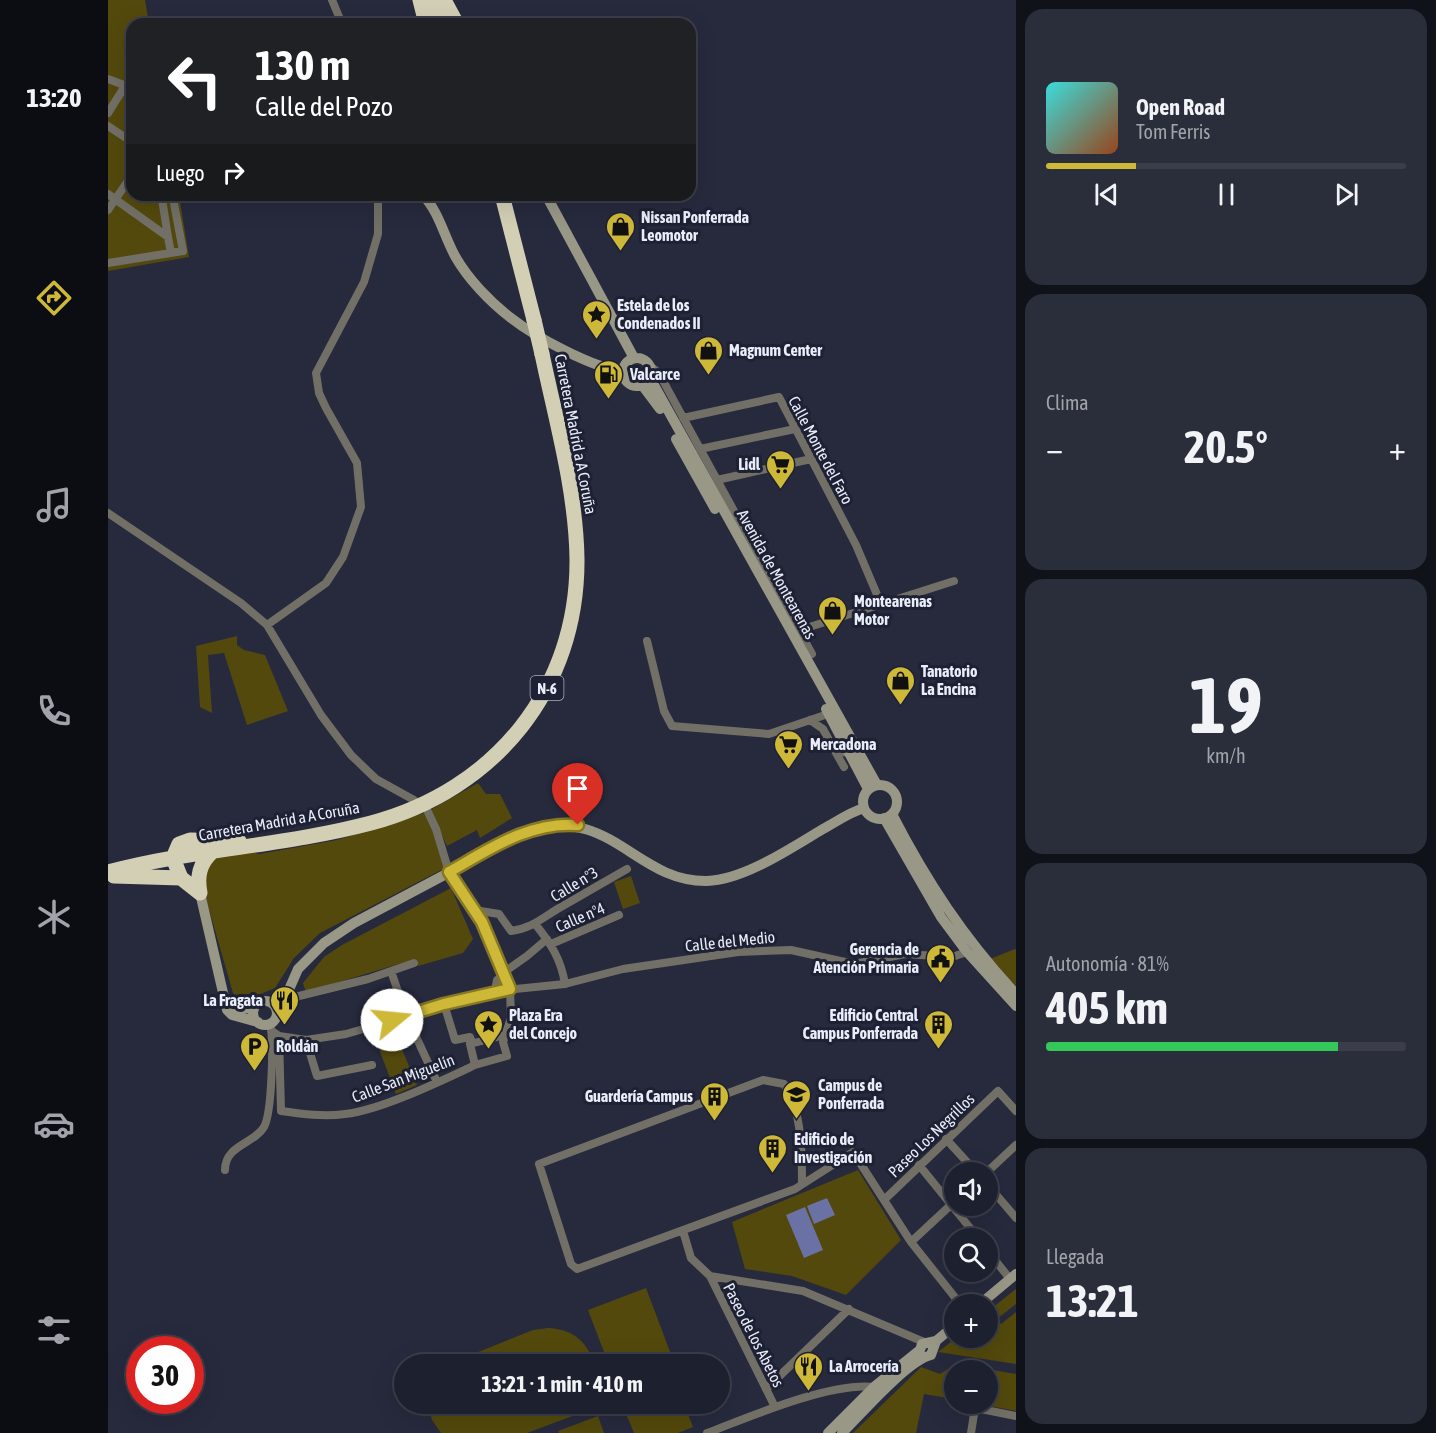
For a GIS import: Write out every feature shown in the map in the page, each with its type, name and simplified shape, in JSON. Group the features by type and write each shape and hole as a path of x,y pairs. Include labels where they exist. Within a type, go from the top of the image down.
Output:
{"highway":[{"path":"420,0 424,18"},
{"path":"429,0 437,18"},
{"path":"444,0 454,18"},
{"name":"N-6","path":"498,201 520,260"},
{"name":"Carretera Madrid a A Coruña","path":"108,874 180,857 317,836 373,823 426,802 481,769 510,743 533,714 556,669 573,612 577,560 574,508 542,354 504,201"},
{"path":"181,878 179,844 190,840 260,844"},
{"path":"199,886 201,865 212,852"},
{"path":"180,857 199,886"},
{"path":"108,874 181,878 199,886"}],"main road":[{"name":"Carretera Madrid a A Coruña","path":"427,201 437,214 455,256 469,277 510,318 598,366 623,372"},
{"name":"Carretera Madrid a A Coruña","path":"436,201 437,214"},
{"path":"549,201 634,358"},
{"path":"634,358 644,359 650,366 646,382 630,385 623,372 625,364 634,358"},
{"name":"Avenida de Montearenas","path":"646,382 825,715 873,787"},
{"name":"Avenida de Montearenas","path":"646,382 873,787"},
{"path":"886,786 894,793 897,802 888,816 872,817 864,808 864,796 873,787 886,786"},
{"path":"199,886 225,1003 232,1015 274,1027 283,994 313,950 337,933 527,831 560,824 578,825 596,832 662,870 683,878 716,880 740,874 864,808"},
{"path":"888,816 931,901 1016,1006"},
{"path":"970,950 1016,994"},
{"path":"224,994 234,1008 255,1006 283,994"},
{"path":"255,1006 254,1012 258,1022"},
{"path":"992,1294 1013,1277"},
{"path":"828,1433 874,1386 944,1333"},
{"path":"842,1433 925,1346"}],"street":[{"path":"332,0 340,18"},
{"path":"109,78 126,86"},
{"path":"108,113 126,90"},
{"path":"108,126 126,138"},
{"path":"108,210 126,184"},
{"path":"108,194 168,237"},
{"path":"163,201 171,252"},
{"path":"108,263 183,250 174,201"},
{"path":"267,625 326,583 343,557 361,507 357,463 319,393 316,374 364,282 378,234 378,201"},
{"path":"650,366 658,373 812,654"},
{"name":"Calle Monte del Faro","path":"683,418 779,397 856,545 881,604"},
{"path":"700,449 795,429"},
{"path":"717,480 811,459"},
{"path":"108,513 241,603 267,625 321,715 351,755 376,779 414,800"},
{"path":"800,630 954,581"},
{"path":"647,641 664,711 672,726 769,734 825,715 823,729"},
{"path":"810,720 823,729 844,767"},
{"path":"836,751 849,753"},
{"path":"427,810 436,829 449,872 474,910 510,989 511,1018 503,1042 507,1056 475,1065 470,1037 455,1040 444,1004"},
{"name":"Calle nº3","path":"536,925 558,909 627,868"},
{"path":"474,910 499,914 511,931 536,925 549,941 562,964 565,984"},
{"name":"Calle nº4","path":"503,974 549,941 619,915"},
{"name":"Calle del Medio","path":"274,1027 306,1040 346,1034 495,991 565,984 623,969 738,952 791,950 854,964 905,954 952,957 970,950"},
{"path":"283,994 299,996 414,963"},
{"path":"391,971 406,1015 437,1082"},
{"path":"495,991 497,980 503,974"},
{"path":"283,994 299,996"},
{"path":"225,1170 231,1152 259,1134 267,1121 272,1090 274,1027"},
{"name":"Calle San Miguelín","path":"274,1027 281,1111 320,1116 346,1114 437,1082 475,1065"},
{"path":"472,1043 505,1035"},
{"path":"306,1040 317,1076 372,1065"},
{"path":"802,1183 802,1161 792,1096 784,1084 763,1080 539,1164 571,1264 578,1269 795,1189 853,1152 911,1242 952,1294"},
{"name":"Paseo Los Negrillos","path":"884,1200 998,1091 1016,1111"},
{"path":"946,1139 967,1162"},
{"path":"998,1162 1016,1145"},
{"path":"919,1165 944,1193"},
{"path":"998,1197 1016,1218"},
{"path":"911,1242 944,1211"},
{"name":"Paseo de los Abetos","path":"682,1231 691,1258 710,1276 775,1407"},
{"path":"998,1261 1013,1277"},
{"path":"710,1276 803,1291 849,1309 925,1346"},
{"path":"766,1389 849,1309"},
{"path":"707,1433 775,1407 834,1391 874,1386"},
{"path":"998,1412 1016,1416"},
{"path":"971,1433 974,1414"}],"shaded area":[{"path":"108,0 145,0 148,18 126,18 126,201 180,201 189,257 108,271"},
{"path":"237,636 237,645 244,650 265,655 288,711 247,725 224,653 208,655 212,713 200,707 196,646"},
{"path":"478,783 486,794 500,794 512,818 480,838 477,830 447,846 430,810"},
{"path":"424,813 437,835 447,867 320,933 294,958 275,988 241,1002 233,993 202,885 208,860 245,850 259,854 337,840"},
{"path":"631,876 640,903 623,909 614,882"},
{"path":"451,888 473,939 463,953 418,966 415,959 306,992 303,983 324,957 342,945"},
{"path":"1016,950 1016,986 990,959"},
{"path":"392,1026 417,1085 396,1094 372,1030"},
{"path":"858,1170 901,1240 846,1295 792,1276 745,1269 732,1222"},
{"path":"646,1288 671,1354 605,1354 588,1310"},
{"path":"1016,1289 1016,1304 998,1318 998,1303"},
{"path":"1016,1312 1016,1364 938,1352 944,1347 998,1348 998,1320 1001,1324"},
{"path":"548,1328 572,1334 583,1343 590,1354 473,1354 533,1330"},
{"path":"921,1367 940,1374 944,1372 944,1397 924,1394 916,1433 853,1433"},
{"path":"998,1371 1016,1374 1016,1411 998,1408"},
{"path":"430,1414 578,1414 527,1433 441,1433"},
{"path":"626,1414 688,1414 693,1427 678,1433 634,1433"},
{"path":"598,1416 604,1433 559,1433 558,1431"}],"water":[{"path":"827,1198 835,1215 814,1224 807,1206"},
{"path":"805,1207 823,1250 804,1258 786,1215"}],"place":[{"name":"Nissan Ponferrada Leomotor","path":"620,252"},
{"name":"Estela de los Condenados II","path":"596,340"},
{"name":"Magnum Center","path":"708,376"},
{"name":"Valcarce","path":"609,400"},
{"name":"Lidl","path":"781,490"},
{"name":"Montearenas Motor","path":"833,636"},
{"name":"Tanatorio La Encina","path":"900,706"},
{"name":"Mercadona","path":"789,770"},
{"name":"Gerencia de Atención Primaria","path":"940,984"},
{"name":"La Fragata","path":"284,1026"},
{"name":"Plaza Era del Concejo","path":"488,1050"},
{"name":"Edificio Central Campus Ponferrada","path":"939,1050"},
{"name":"Roldán","path":"255,1072"},
{"name":"Campus de Ponferrada","path":"797,1120"},
{"name":"Guardería Campus","path":"714,1122"},
{"name":"Edificio de Investigación","path":"773,1174"},
{"name":"La Arrocería","path":"808,1392"}],"route":[{"path":"392,1020 444,1004 510,989 495,958 482,922 449,872 527,831 545,825 578,825"}]}
